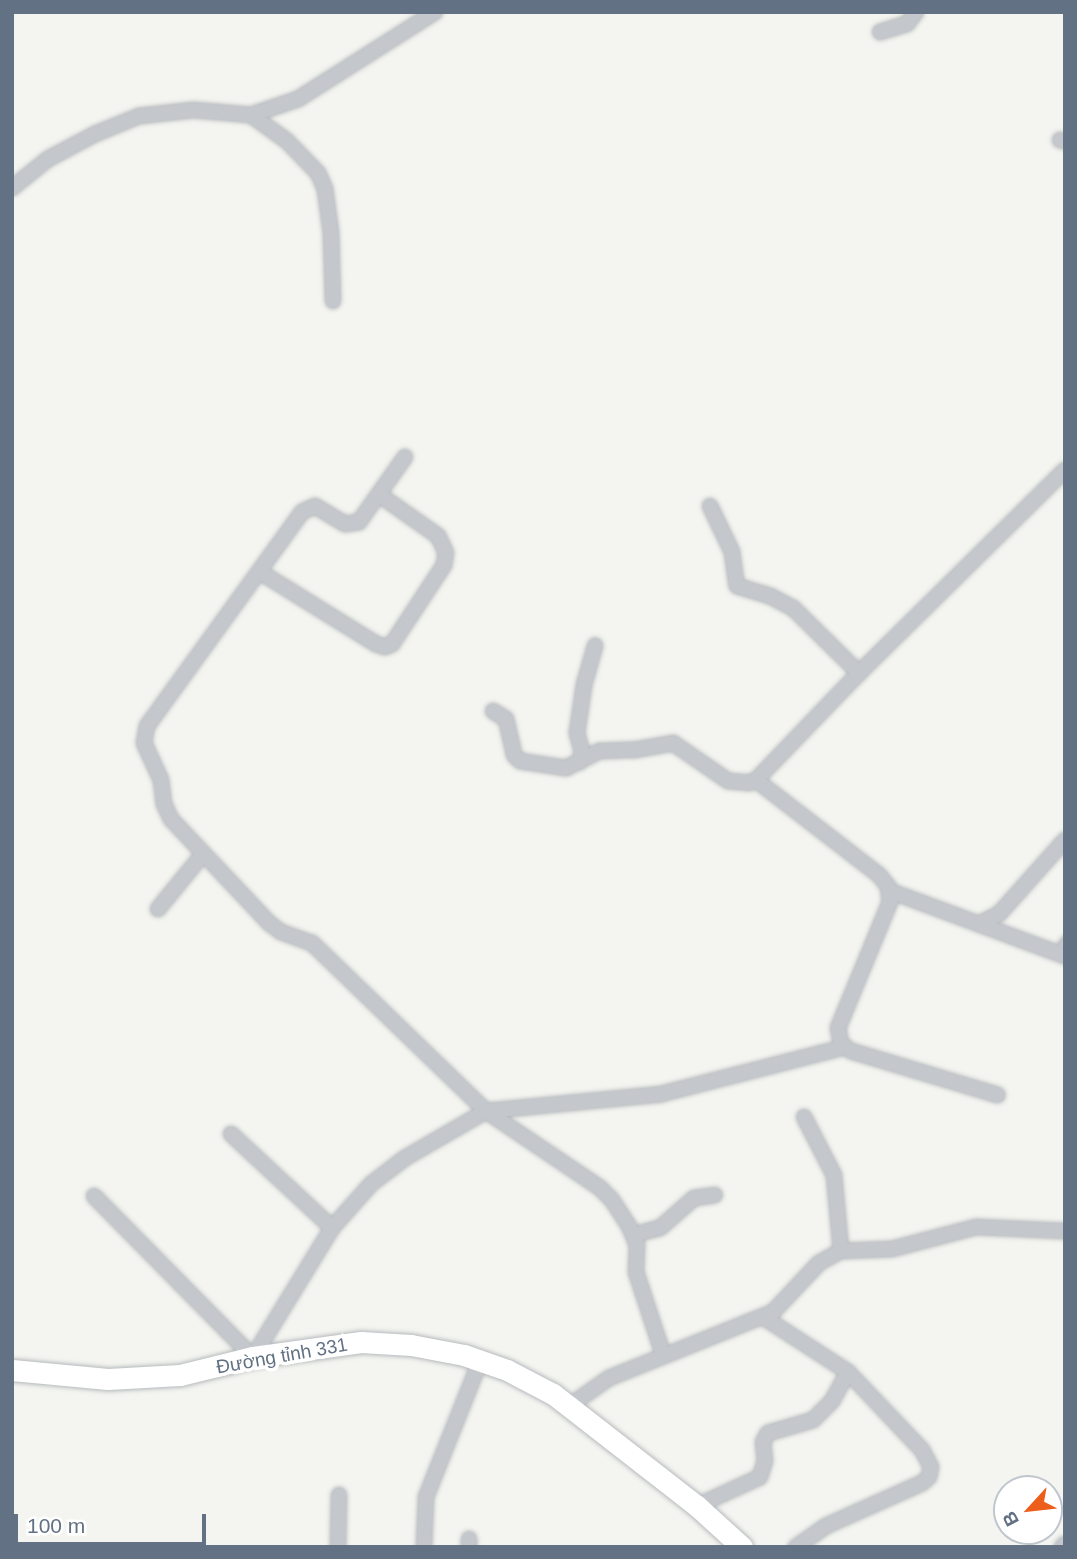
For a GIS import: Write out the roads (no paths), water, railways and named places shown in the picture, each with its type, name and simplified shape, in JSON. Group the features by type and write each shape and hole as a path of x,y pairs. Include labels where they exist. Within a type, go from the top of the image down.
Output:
{"main road":[{"name":"Đường tỉnh 331","path":"12,1370 108,1379 168,1376 253,1357 361,1342 411,1345 481,1359 553,1395 697,1506 743,1547"}],"street":[{"path":"12,188 48,159 95,134 139,116 194,110 251,115 276,108 316,90 435,12"},
{"path":"880,32 907,23 916,12"},
{"path":"251,115 303,155 318,173 325,189 331,233 333,301"},
{"path":"405,457 381,496 364,518 354,524 339,522 315,506 305,509 145,731 144,743 161,780 167,811 203,854 274,928 312,943 486,1111 600,1188 612,1200 634,1235 636,1272 663,1354"},
{"path":"493,710 506,719 514,755 520,761 561,768 600,751 626,751 673,743 728,780 741,784 756,780 859,673 1065,470"},
{"path":"260,572 376,644 385,647 392,644 444,565 446,553 438,536 381,496"},
{"path":"710,506 732,552 737,586 772,597 793,608 859,673"},
{"path":"580,762 582,751 577,733 584,685 595,646"},
{"path":"756,780 879,875 890,891 1060,954"},
{"path":"979,924 999,914 1065,840"},
{"path":"158,909 203,854"},
{"path":"845,1047 838,1038 838,1028 888,907 890,891"},
{"path":"94,1196 253,1357 332,1228 387,1170 486,1111 661,1094 845,1047 998,1095"},
{"path":"804,1117 834,1175 841,1251"},
{"path":"231,1134 332,1228"},
{"path":"634,1235 660,1228 694,1198 715,1195"},
{"path":"568,1407 609,1378 663,1354 763,1317 778,1308 819,1263 841,1251 891,1249 976,1227 1065,1231"},
{"path":"763,1317 848,1371 922,1450 931,1467 929,1477 826,1526 796,1547"},
{"path":"424,1547 426,1497 481,1359"},
{"path":"697,1506 760,1477 765,1461 763,1442 768,1433 813,1420 832,1401 848,1371"},
{"path":"338,1547 339,1495"}],"lane":[{"path":"1060,954 1065,940"}]}
